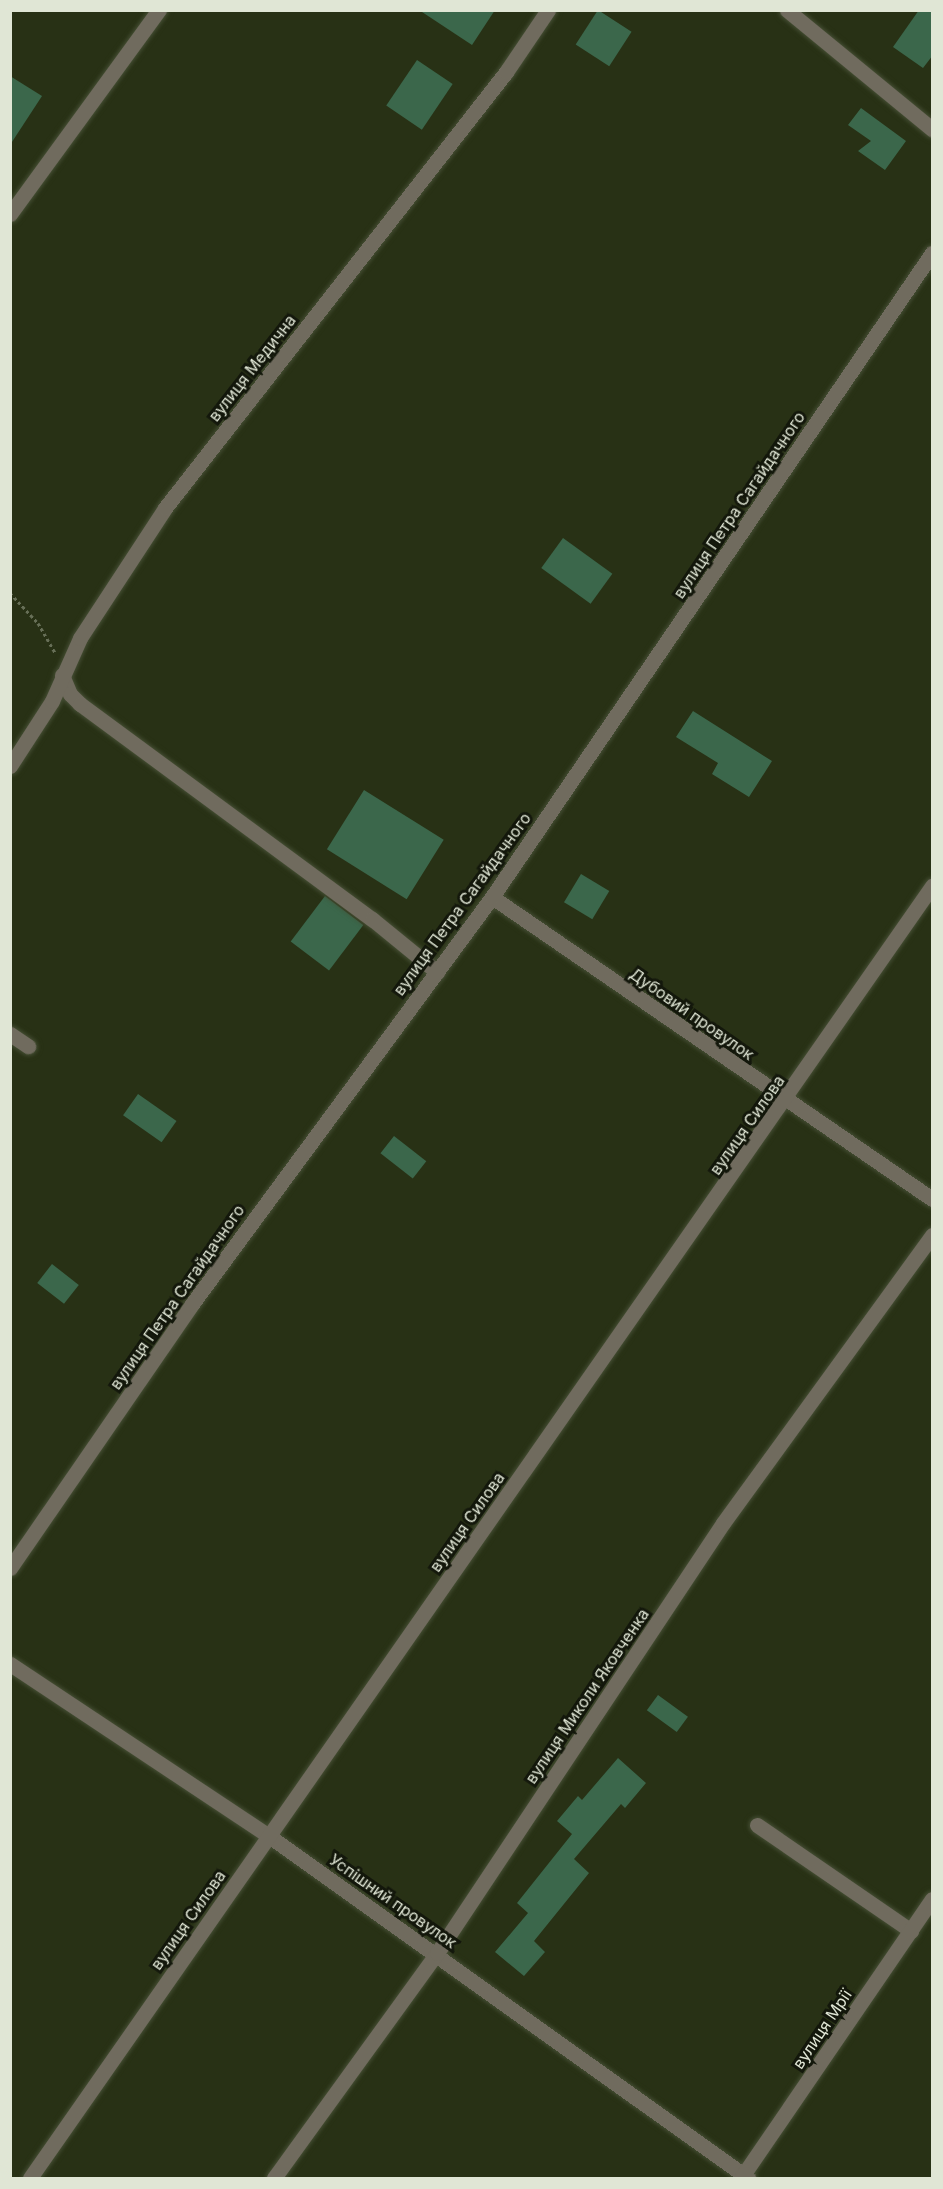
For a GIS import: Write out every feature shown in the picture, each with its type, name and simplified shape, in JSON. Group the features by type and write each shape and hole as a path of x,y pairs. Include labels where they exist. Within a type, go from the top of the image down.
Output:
{"street":[{"path":"10,214 159,10"},
{"name":"вулиця Медична","path":"10,766 52,701 80,638 165,508 506,72 548,10"},
{"path":"787,10 933,129"},
{"name":"вулиця Петра Сагайдачного","path":"10,1568 192,1304 492,897 933,253"},
{"path":"62,675 70,694 80,704 372,919 437,972"},
{"name":"вулиця Силова","path":"30,2178 786,1100 933,886"},
{"name":"Дубовий провулок","path":"492,897 933,1199"},
{"path":"10,1034 28,1046"},
{"name":"вулиця Миколи Яковченка","path":"274,2178 437,1953 723,1523 933,1235"},
{"name":"Успішний провулок","path":"10,1664 269,1836 437,1953 744,2177"},
{"path":"757,1825 911,1931"},
{"name":"вулиця Мрії","path":"744,2177 933,1899"}],"path":[{"path":"10,593 38,622 53,645 62,675"}],"building":[{"path":"419,10 495,10 472,45"},
{"path":"598,10 632,32 609,66 576,44"},
{"path":"919,10 933,10 933,55 923,68 893,47"},
{"path":"417,60 453,84 422,130 386,106"},
{"path":"10,76 42,96 10,145"},
{"path":"861,108 906,141 885,170 858,151 871,141 848,125"},
{"path":"563,538 612,574 591,604 541,568"},
{"path":"693,711 772,761 749,797 712,774 718,763 676,737"},
{"path":"364,790 444,840 407,899 327,849"},
{"path":"581,874 609,891 592,919 564,902"},
{"path":"325,896 363,925 329,970 291,942"},
{"path":"138,1094 177,1121 162,1142 123,1115"},
{"path":"394,1136 426,1161 413,1179 380,1153"},
{"path":"52,1264 79,1285 64,1304 37,1283"},
{"path":"658,1695 688,1717 677,1732 647,1710"},
{"path":"618,1758 646,1783 625,1808 621,1804 574,1859 589,1873 534,1941 545,1952 524,1976 495,1952 528,1913 517,1903 572,1834 557,1821 578,1796 582,1800"}]}
